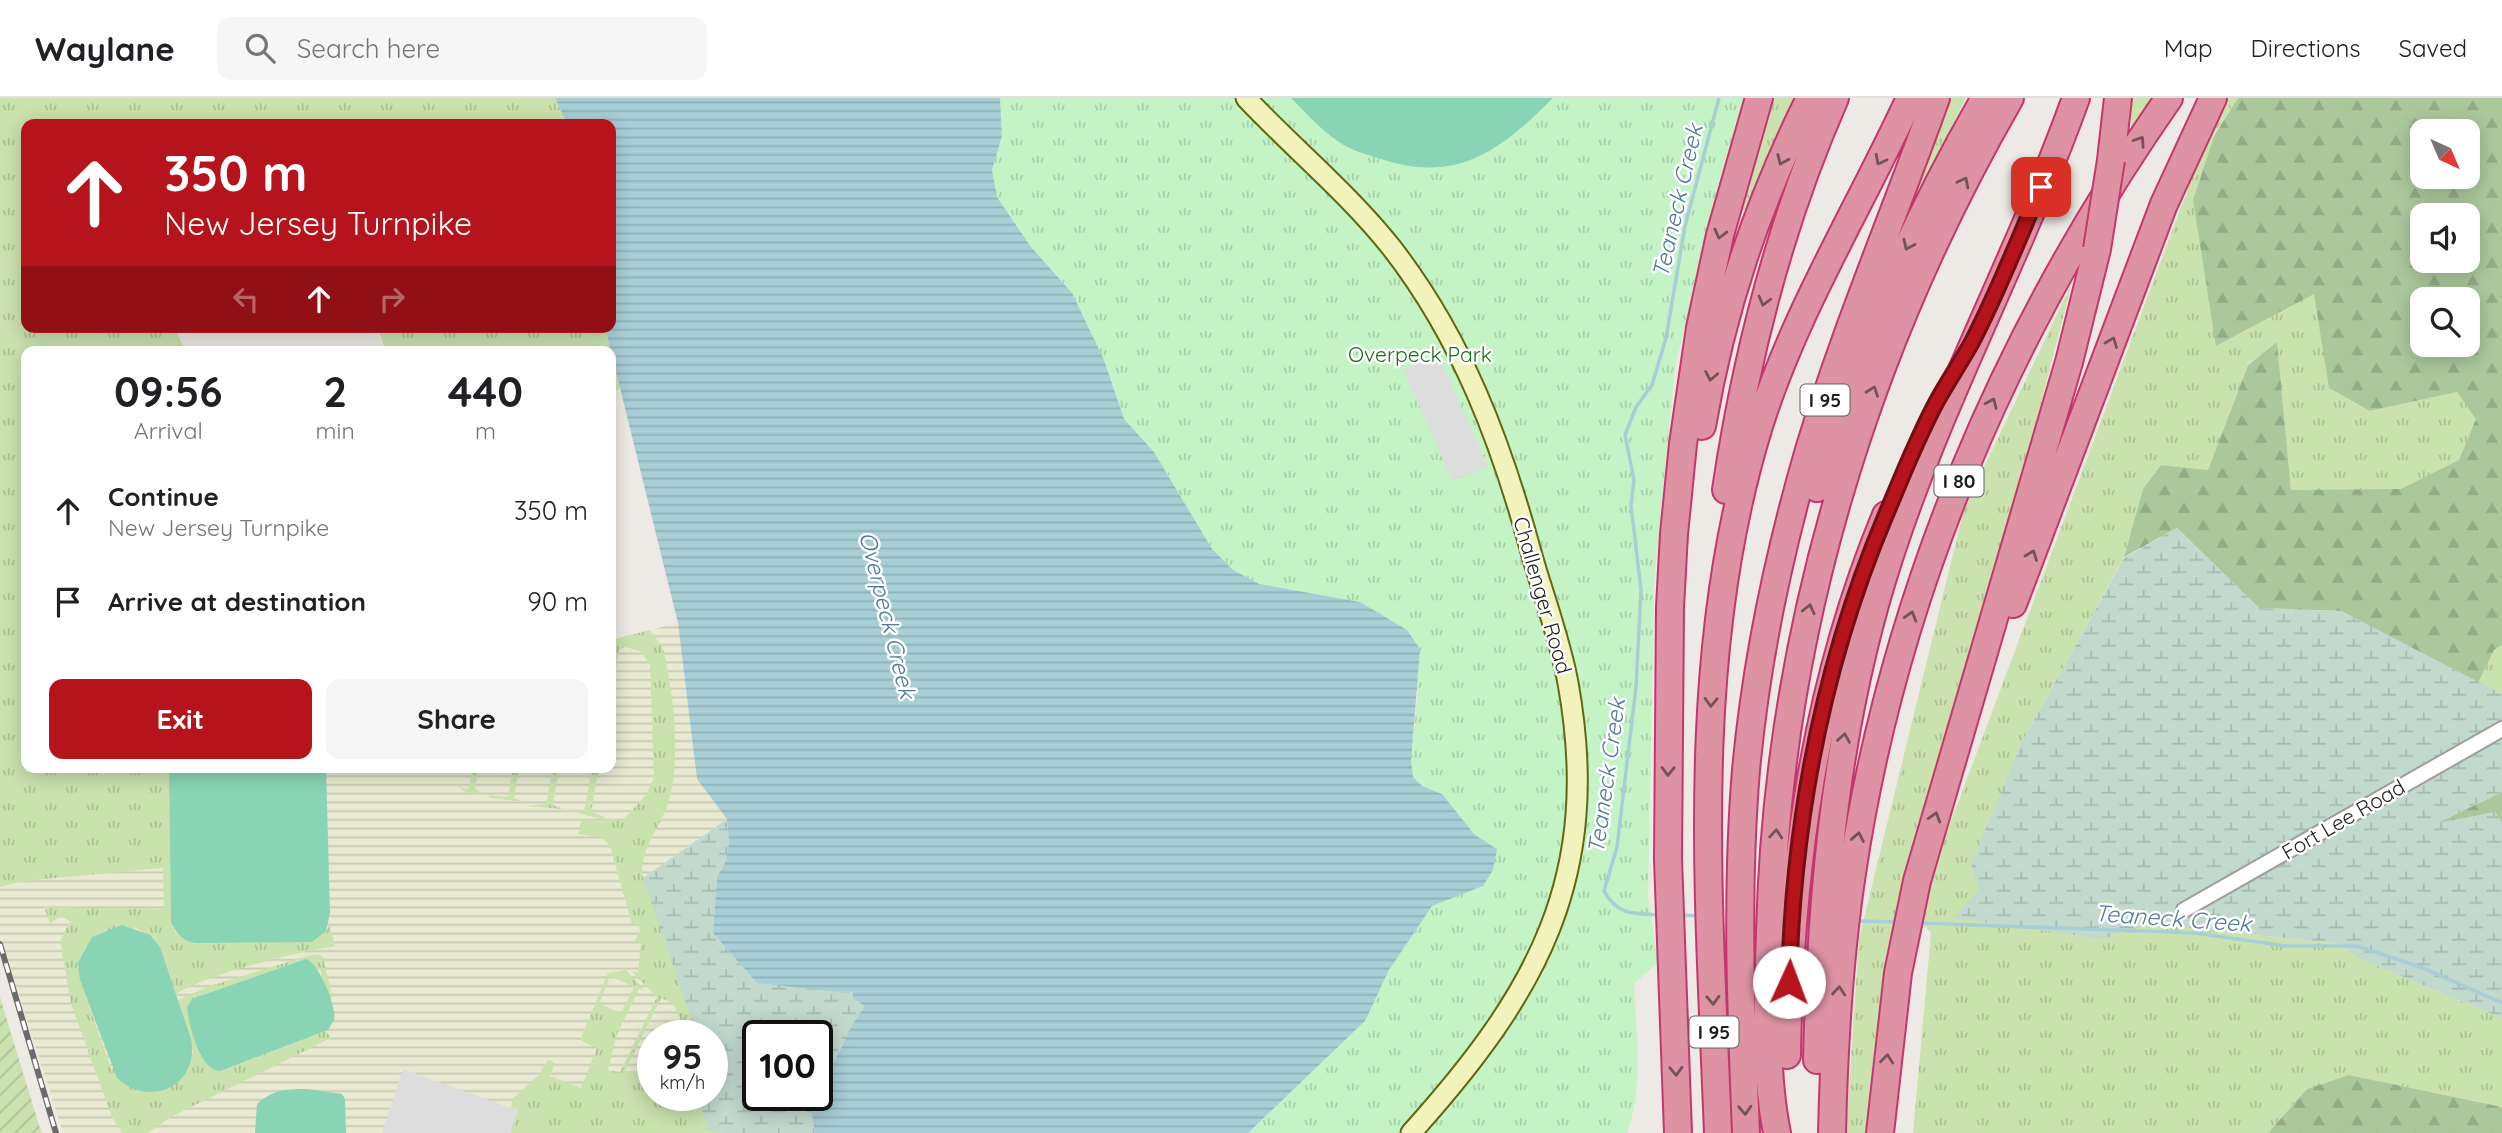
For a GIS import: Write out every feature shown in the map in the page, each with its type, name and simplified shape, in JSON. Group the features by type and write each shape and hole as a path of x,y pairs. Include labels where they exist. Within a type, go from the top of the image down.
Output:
{"highway":[{"path":"1668,1133 1678,1120 1669,898 1671,575 1691,384 1720,235 1759,98"},
{"path":"1671,678 1690,506 1721,331 1757,217 1810,98"},
{"path":"1716,634 1717,550 1748,366 1786,226 1835,98"},
{"name":"I 95","path":"1718,1133 1709,898 1709,757 1716,634 1739,499 1775,379 1800,322 1910,98"},
{"name":"I 95","path":"1746,1133 1740,932 1743,813 1753,713 1780,564 1809,452 1863,290 1936,98"},
{"path":"1753,713 1781,634 1797,559 1826,457 1864,347 1923,214 1985,98"},
{"path":"1777,1133 1773,1113 1771,1056 1782,902 1779,800 1795,677 1817,574 1839,491 1875,382 1913,289 1965,180 2010,98"},
{"path":"1816,1133 1836,904 1842,749 1866,634 1904,514 1972,341 2047,173 2076,98"},
{"path":"1880,1131 1893,1010 1911,906 2069,362 2097,249 2118,98"},
{"name":"I 80","path":"1836,904 1894,675 1928,564 1958,482 2005,376 2058,273 2169,98"},
{"path":"1961,732 1995,652 2164,204 2213,98"},
{"path":"1782,902 1812,761 1845,629 1897,490 1936,403 1972,341"},
{"path":"1780,933 1788,1133"},
{"path":"1832,1133 1833,935"}],"street":[{"name":"Challenger Road","path":"1246,98 1390,246 1420,288 1465,365 1493,426 1515,493 1567,679 1575,723 1579,760 1576,834 1564,894 1551,930 1527,982 1501,1023 1411,1133"},
{"name":"Fort Lee Road","path":"2184,910 2502,729"}],"green space":[{"path":"0,98 555,98 565,119 21,119 21,333 177,333 183,346 21,346 21,773 169,773 171,922 176,933 326,931 330,925 335,946 253,965 191,986 176,994 158,948 136,928 78,963 80,980 111,1068 189,1068 193,1051 178,1000 207,987 318,954 323,957 332,997 329,1001 320,969 187,1007 201,1055 213,1069 220,1071 326,1031 331,1038 169,1118 148,1133 122,1133 112,1117 71,1004 60,941 70,921 61,916 50,923 44,907 164,909 163,868 23,881 0,887"},
{"name":"Overpeck Park","path":"1000,98 1744,98 1719,181 1675,368 1654,583 1648,897 1658,962 1634,984 1637,1078 1636,1097 1627,1133 1248,1133 1365,1021 1389,970 1432,906 1483,886 1497,849 1475,835 1442,794 1422,786 1413,777 1411,761 1418,691 1360,602 1259,584 1233,570 1212,549 1154,452 1124,419 1104,360 1072,293 1031,247 997,197 992,170 1002,136"},
{"path":"1291,98 1553,98 1514,134 1495,147 1454,165 1431,167 1406,165 1348,147 1326,132"},
{"path":"1766,98 1803,98 1752,212 1733,206"},
{"path":"1945,98 1966,98 1891,247"},
{"path":"2132,98 2155,98 2131,131"},
{"path":"2222,98 2238,98 2214,134 2216,346 2315,293 2370,411 2457,392 2477,419 2459,460 2401,490 2291,490 2277,343 2248,364 2208,470 2161,465 2143,489 2124,557 2023,740 2103,939 2155,921 2201,930 2337,943 2358,958 2502,1018 2502,1107 2349,1075 2307,1089 2268,1133 1913,1133 1931,933 1916,915"},
{"path":"2238,98 2502,98 2502,645 2494,650 2478,683 2341,611 2259,608 2177,528 2124,557 2143,489 2161,465 2208,470 2248,365 2277,342 2291,490 2401,489 2459,460 2476,419 2457,392 2370,411 2329,388 2314,294 2216,346 2193,200 2215,134"},
{"path":"2072,283 2013,511 1895,916 1879,1009 1865,1133 1846,1133 1859,939 1964,509"},
{"path":"380,333 606,333 610,346 384,346"},
{"path":"616,372 620,388 616,391"},
{"path":"2177,528 2259,608 2341,611 2502,694 2502,792 2437,823 2495,812 2502,823 2502,1018 2358,958 2337,943 2201,930 2155,922 2103,939 1954,918 1979,889 1971,864 2023,740 2124,558"},
{"path":"678,623 697,779 727,819 643,878 692,1020 637,1020 637,1101 538,1133 63,1133 0,935 0,887 23,881 155,773 616,773 616,639"},
{"path":"650,630 664,653 671,688 675,728 672,787 665,812 648,845 642,873 692,1020 681,1020 673,1003 661,998 650,1020 646,1020 657,997 631,971 638,972 641,943 634,942 640,931 638,923 632,924 610,846 601,837 578,834 582,820 602,822 608,818 622,821 646,795 654,777 650,664 640,651 625,647 619,650 616,669 616,639"},
{"path":"2502,645 2502,694 2478,683 2494,650"},
{"path":"169,773 326,773 330,913 326,931 312,942 195,943 180,936 171,922"},
{"path":"472,773 478,773 475,788 484,795 466,792 454,784 466,789 469,787"},
{"path":"512,773 518,773 514,798 524,802 490,798 488,795 508,797"},
{"path":"552,773 558,773 553,805 563,809 526,806 546,804"},
{"path":"591,773 598,773 591,812 605,817 601,819 566,810 584,812"},
{"path":"2502,792 2502,823 2495,812 2433,825"},
{"path":"727,819 729,843 725,863 717,877 713,933 757,983 854,991 866,1006 852,1025 833,1064 833,1020 742,1020 742,1111 811,1111 815,1133 722,1133 709,1130 702,1111 728,1111 728,1020 692,1020 643,878"},
{"path":"122,925 150,935 160,947 191,1039 192,1055 188,1069 180,1080 157,1091 130,1087 117,1078 80,980 78,963 92,937"},
{"path":"306,959 316,968 330,996 334,1020 328,1030 220,1071 206,1063 196,1045 190,1024 187,1007 192,999"},
{"path":"626,970 645,991 639,989 617,1034 608,1070 620,1072 637,1038 637,1047 625,1071 637,1071 637,1111 702,1111 709,1129 722,1133 510,1133 519,1108 511,1108 513,1098 537,1077 548,1060 555,1063 550,1076 581,1088 597,1048 580,1040 608,973","holes":["610,976 634,987 621,1013 599,1004"]},
{"path":"0,997 39,1125 42,1133 0,1133"},
{"path":"2349,1075 2502,1107 2502,1133 2268,1133 2307,1089"},
{"path":"307,1089 342,1094 345,1099 346,1133 255,1133 257,1104 280,1091"}],"shaded area":[{"path":"1438,354 1488,467 1452,481 1404,370"},
{"path":"403,1069 511,1108 519,1107 510,1133 382,1133"}],"water":[{"name":"Overpeck Creek","path":"555,98 1000,98 1002,136 992,170 997,197 1031,247 1072,293 1104,360 1124,419 1154,452 1212,549 1233,570 1259,584 1360,602 1407,630 1420,649 1411,761 1413,777 1422,786 1442,794 1475,835 1497,849 1493,870 1483,886 1432,906 1389,970 1365,1021 1248,1133 815,1133 811,1111 833,1111 833,1064 852,1025 865,1006 853,998 853,991 848,993 757,983 713,933 717,877 725,863 729,843 727,819 697,779 678,623 616,372 616,346 610,346 606,333 616,333 616,119 565,119"}],"waterway":[{"name":"Teaneck Creek","path":"1662,915 1628,912 1615,905 1604,891 1617,847 1636,687 1641,590 1631,505 1634,480 1625,435 1636,407 1652,385 1666,338 1685,226 1719,98"},
{"name":"Teaneck Creek","path":"1680,915 1700,916"},
{"name":"Teaneck Creek","path":"1855,921 1900,922"},
{"name":"Teaneck Creek","path":"1918,923 2195,933 2286,946 2357,946 2423,968 2502,1003"}],"railway":[{"path":"0,944 56,1133"}],"route":[{"path":"1789,982 1793,902 1807,790 1822,715 1845,629 1874,545 1897,490 1936,403 1972,341 2041,187"}]}
